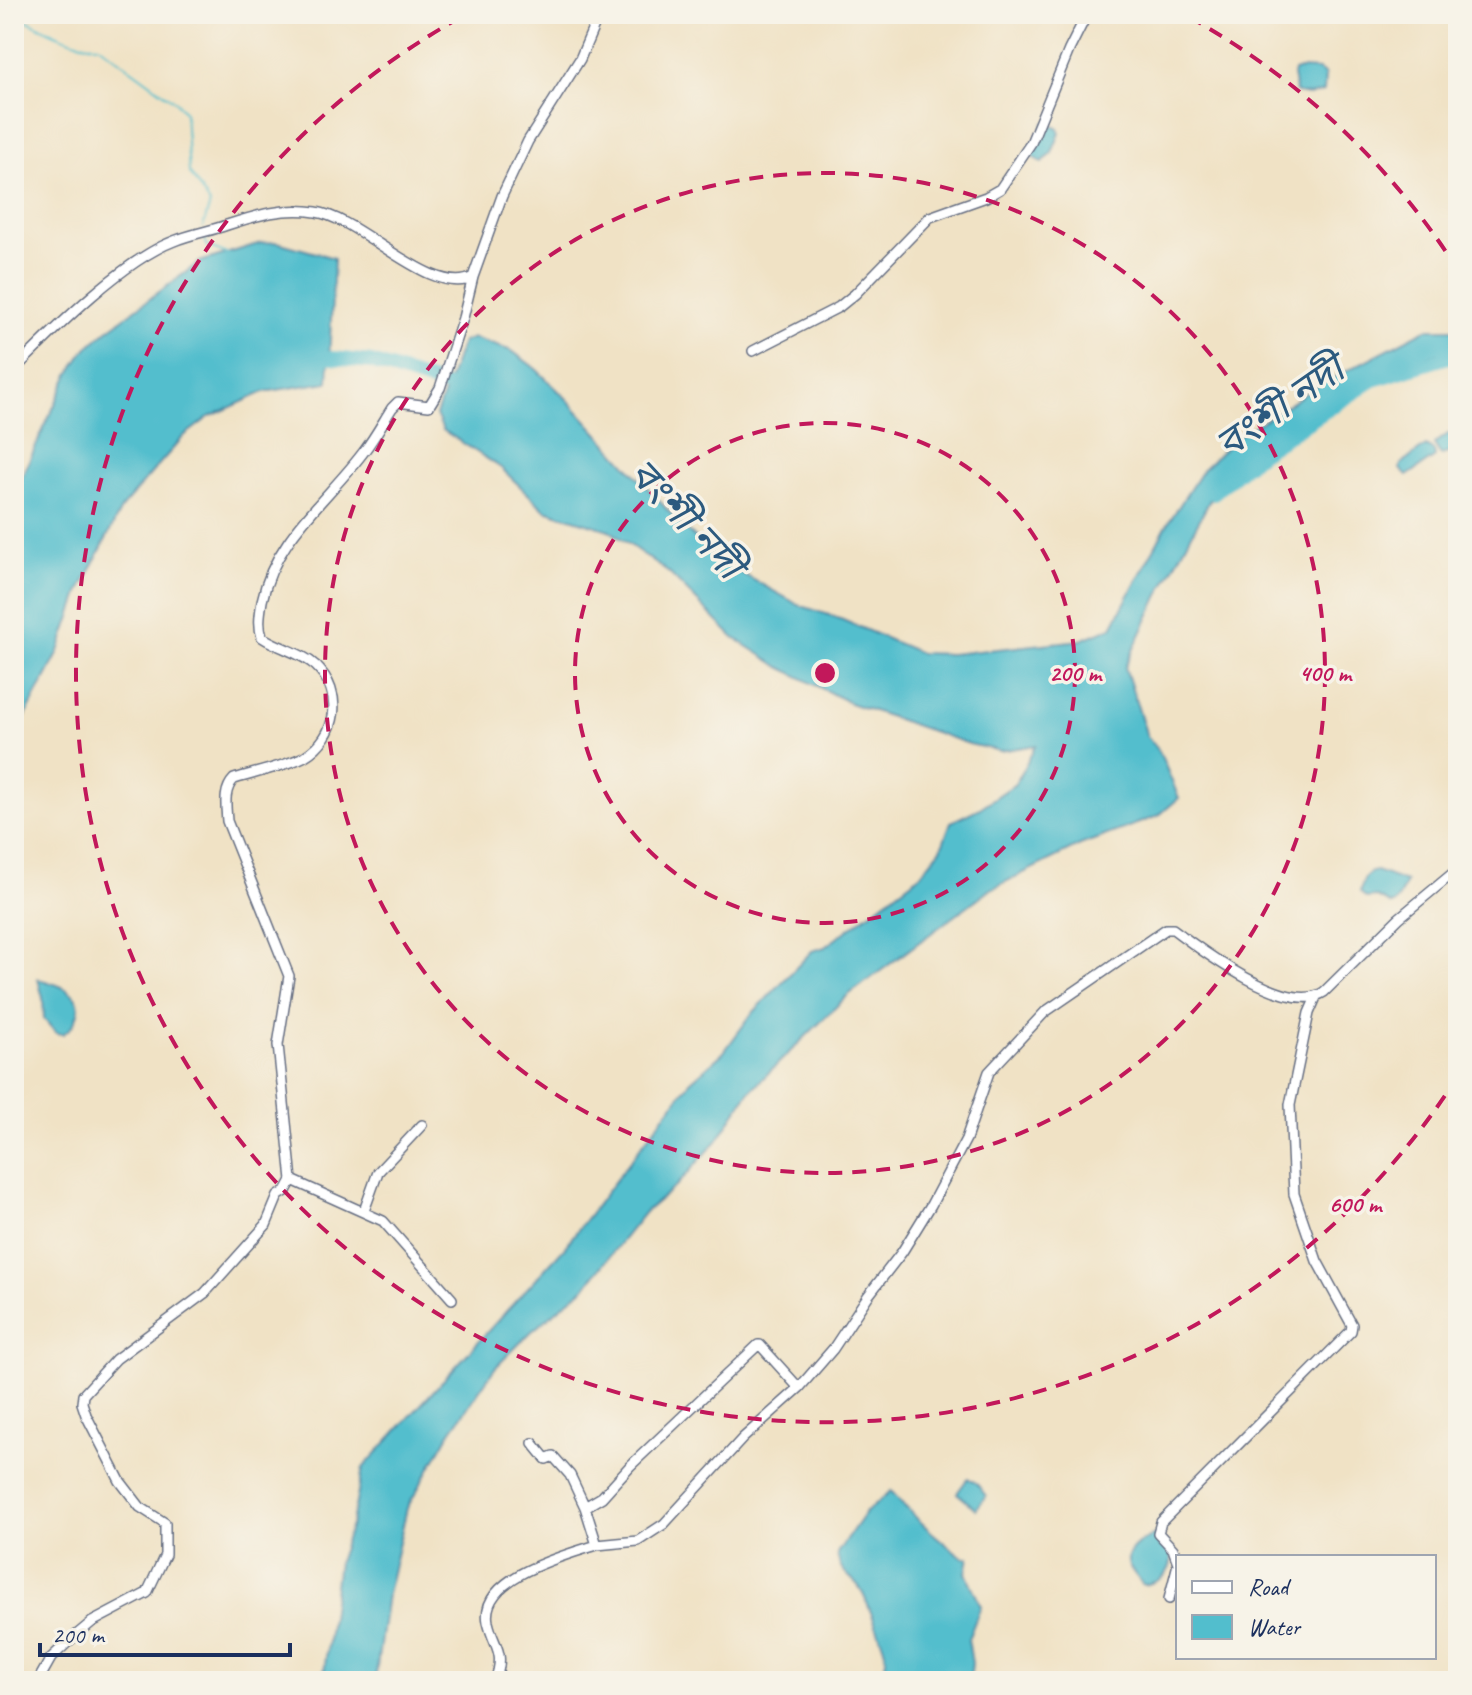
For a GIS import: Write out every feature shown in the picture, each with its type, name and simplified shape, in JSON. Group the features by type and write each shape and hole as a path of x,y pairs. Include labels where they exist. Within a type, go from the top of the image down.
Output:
{"street":[{"path":"38,1681 51,1658 92,1622 145,1596 165,1555 165,1523 140,1507 120,1481 86,1415 83,1395 116,1359 205,1293 266,1225 278,1196 286,1191 292,1180 278,1045 289,976 227,821 226,799 228,786 234,779 303,758 315,748 327,732 336,707 319,668 304,656 274,646 262,637 259,619 264,592 275,562 319,502 366,449 398,402 429,406 442,383 473,277 511,176 528,141 580,59 599,14"},
{"path":"753,351 839,307 930,217 1000,189 1031,143 1087,14"},
{"path":"14,370 57,328 144,257 174,241 273,211 316,212 336,217 394,254 443,279 461,282 473,277"},
{"path":"1176,1558 1173,1549 1158,1533 1161,1522 1351,1331 1352,1325 1317,1261 1294,1194 1290,1105 1309,1013 1316,997 1419,900 1458,869"},
{"path":"495,1681 500,1668 500,1651 487,1616 501,1586 544,1562 597,1545 638,1541 664,1524 743,1438 799,1388 833,1349 902,1252 931,1205 966,1139 989,1072 1045,1012 1166,929 1173,929 1260,986 1294,996 1316,997"},
{"path":"364,1211 378,1172 422,1125"},
{"path":"292,1180 383,1221 452,1299"},
{"path":"585,1507 602,1497 630,1466 758,1345 799,1388"},
{"path":"533,1443 545,1458 552,1456 568,1471 585,1507 597,1545"},
{"path":"1169,1599 1176,1572"}],"water":[{"path":"1300,69 1319,70 1325,75 1324,92 1308,95 1296,93 1293,75"},
{"path":"1044,123 1058,128 1060,133 1051,155 1042,162 1033,157 1032,152"},
{"path":"277,242 334,258 328,382 264,392 209,417 184,436 154,470 122,507 80,591 58,654 14,738 14,494 67,378 84,351 106,331 200,262 261,243"},
{"path":"1426,329 1458,329 1458,355 1438,353 1366,382 1245,462 1210,500 1159,595 1125,667 1147,736 1159,751 1179,798 1158,816 1080,845 989,890 847,996 749,1092 717,1141 676,1186 645,1212 585,1287 531,1332 495,1368 449,1434 407,1508 387,1594 375,1681 323,1681 338,1562 352,1522 363,1468 564,1248 690,1082 723,1053 751,1015 812,951 825,947 920,875 941,849 951,822 980,808 1015,784 1036,745 1000,751 969,744 850,703 780,667 733,637 669,573 609,530 545,510 501,468 443,430 436,415 462,342 473,338 512,351 535,368 682,526 725,564 799,605 920,653 950,654 1081,640 1112,627 1165,528 1203,469 1237,437 1319,385"},
{"path":"1458,427 1458,450 1441,455 1434,444"},
{"path":"1426,446 1434,451 1435,457 1407,476 1400,469 1401,464"},
{"path":"1376,871 1406,882 1398,900 1392,905 1377,897 1366,898 1360,892 1366,876"},
{"path":"38,979 66,989 77,999 76,1020 63,1034 56,1033 44,1019"},
{"path":"968,1478 986,1496 976,1509 957,1493"},
{"path":"891,1491 934,1535 964,1558 969,1557 966,1573 981,1606 968,1639 972,1663 970,1681 880,1681 886,1659 882,1641 860,1589 841,1567 837,1553 865,1513"},
{"path":"1155,1535 1169,1550 1170,1565 1161,1578 1143,1585 1130,1568 1128,1557 1137,1545"}],"waterway":[{"path":"14,14 66,38 98,45 175,101 185,113 189,172 210,204 203,227"},
{"path":"204,234 207,246 230,255"},
{"name":"বংশী নদী","path":"314,356 371,362 452,388"},
{"name":"বংশী নদী","path":"1214,493 1260,454 1374,380 1448,357 1458,358"}]}
